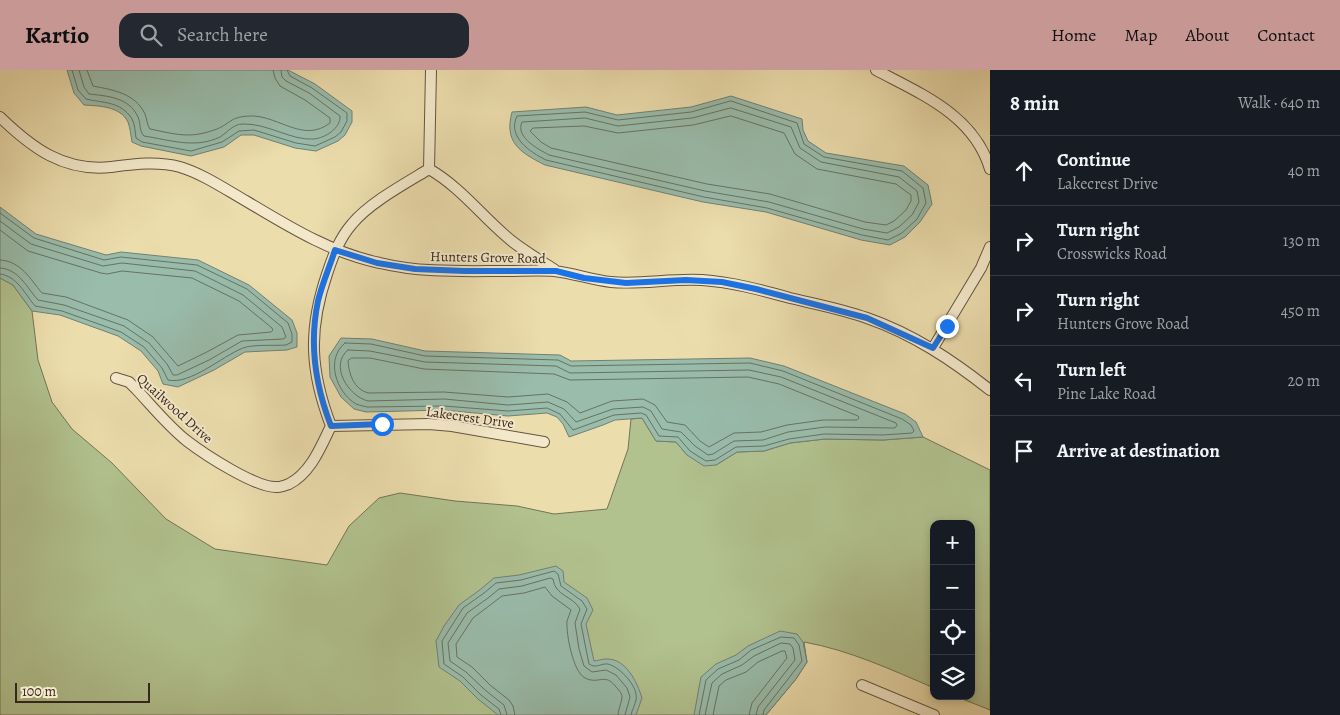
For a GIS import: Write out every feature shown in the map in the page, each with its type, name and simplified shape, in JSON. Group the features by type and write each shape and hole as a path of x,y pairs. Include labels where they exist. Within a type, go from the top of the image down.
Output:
{"street":[{"path":"429,169 431,70"},
{"path":"876,70 942,106 959,119 974,136 982,149 990,169"},
{"name":"Hunters Grove Road","path":"0,117 32,146 60,161 95,168 150,163 164,164 192,171 310,238 335,250 377,263 415,269 556,271 609,282 626,283 699,280 756,289 867,318 933,348 990,390"},
{"path":"331,426 319,389 314,356 314,337 319,300 335,250 353,222 395,190 429,169"},
{"path":"429,169 441,176 513,242 556,271"},
{"path":"933,348 981,268 990,247"},
{"name":"Quailwood Drive","path":"116,378 129,382 186,440 216,462 246,478 270,486 279,488 296,480 308,468 331,426"},
{"name":"Lakecrest Drive","path":"331,426 429,424 452,426 544,442"},
{"path":"862,685 934,715"}],"green space":[{"path":"0,278 13,285 32,311 38,360 52,402 72,429 112,463 166,519 215,549 327,565 349,526 379,498 400,493 455,501 517,506 554,514 607,509 628,449 631,419 642,418 656,441 676,442 687,455 716,465 737,452 764,451 790,443 825,439 883,440 923,437 990,470 990,710 965,700 975,700 975,520 930,520 930,686 854,655 804,642 807,662 796,679 766,715 0,715"}],"water":[{"path":"67,70 288,70 315,84 352,111 352,122 345,135 338,141 316,151 295,148 254,135 241,135 224,147 191,156 141,146 132,142 129,124 120,113 109,108 84,105 74,93"},
{"path":"731,96 802,119 803,130 808,141 826,153 904,166 928,185 932,204 920,222 905,237 890,245 861,240 766,212 703,202 545,165 521,150 512,139 510,131 512,112 586,107 617,115 691,107"},
{"path":"0,207 36,234 106,255 121,252 198,260 249,285 292,320 297,333 297,347 287,350 245,352 214,370 178,387 163,384 158,371 141,351 118,336 60,315 32,311 13,285 0,278"},
{"path":"341,338 372,339 425,351 560,355 571,361 750,358 784,366 905,414 916,422 923,437 883,440 825,439 790,443 764,451 737,452 716,465 704,466 687,455 676,442 656,441 642,418 615,420 569,437 563,424 557,417 547,413 508,416 443,410 366,412 354,409 341,397 330,377 329,356"},
{"path":"556,566 563,571 564,582 587,598 593,610 586,624 594,661 606,659 619,662 634,678 642,698 636,715 498,715 460,681 439,667 436,641 459,605 494,578 519,575"},
{"path":"780,631 797,634 803,642 807,662 796,679 766,715 694,715 701,677 716,664"}],"route":[{"path":"382,424 331,426 319,389 314,356 316,316 319,300 335,250 377,263 415,269 443,271 556,271 584,278 626,283 672,280 722,282 867,318 933,348 947,326"}]}
